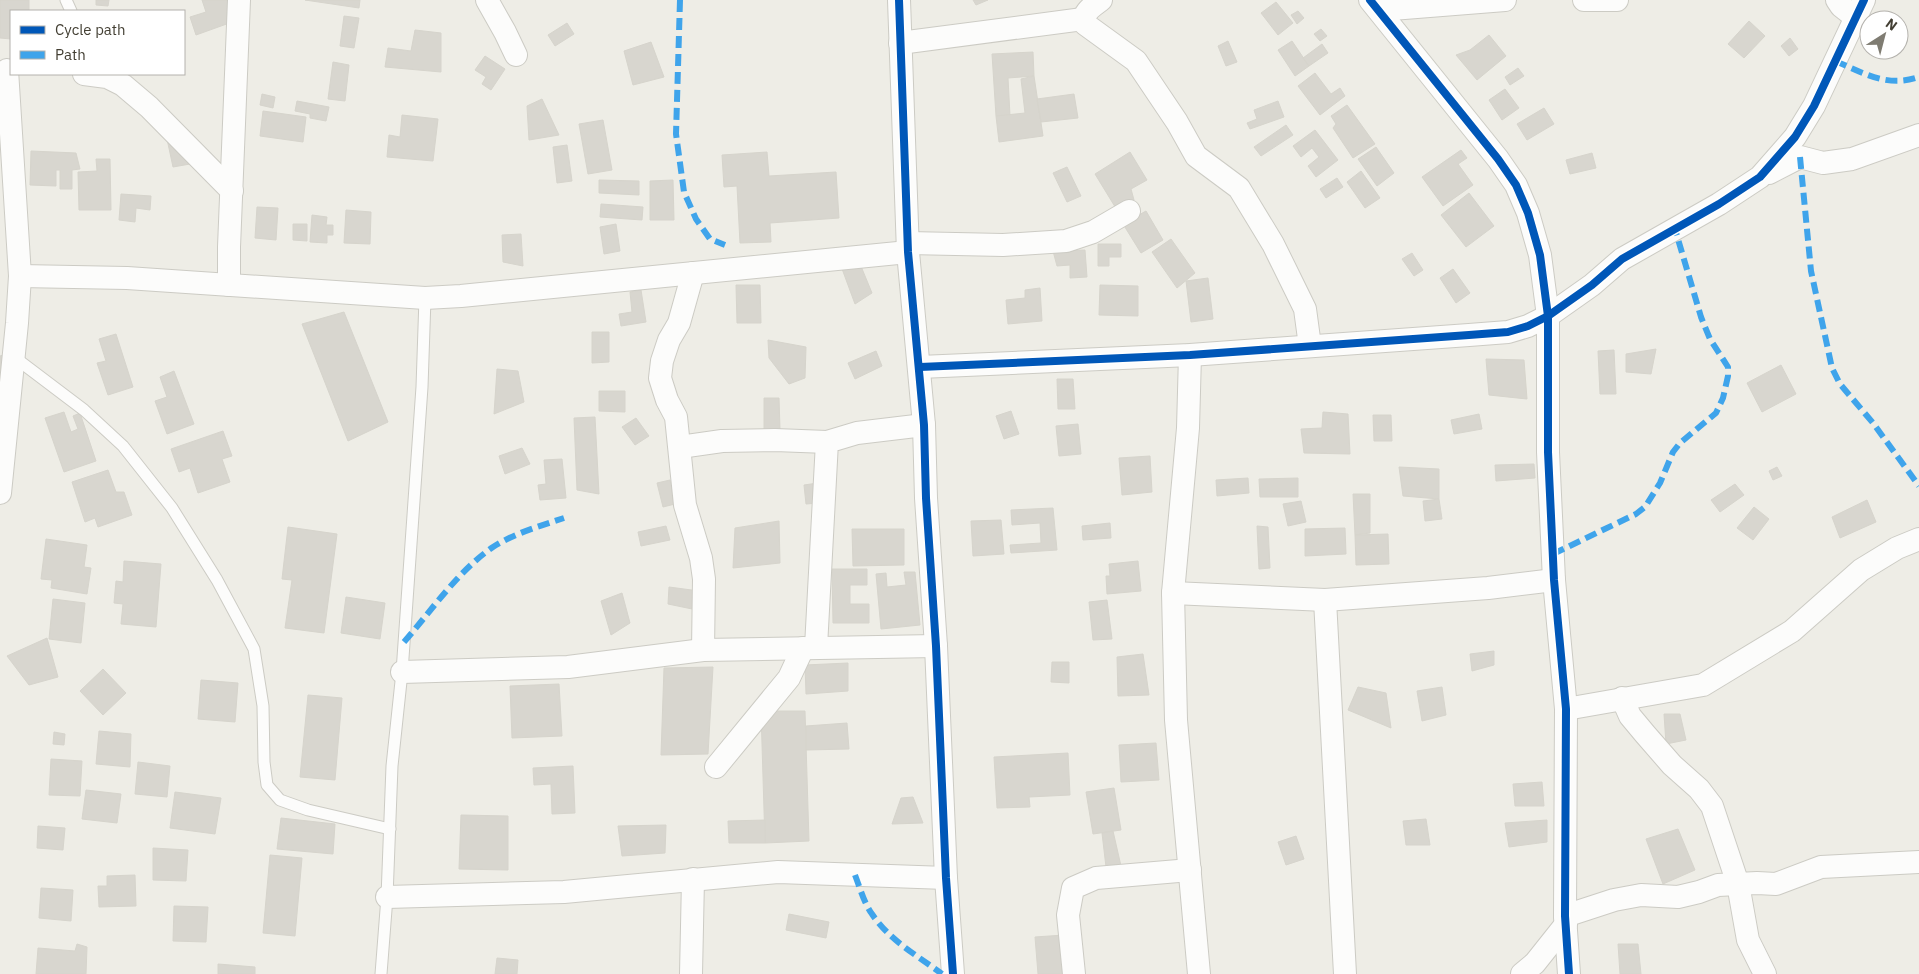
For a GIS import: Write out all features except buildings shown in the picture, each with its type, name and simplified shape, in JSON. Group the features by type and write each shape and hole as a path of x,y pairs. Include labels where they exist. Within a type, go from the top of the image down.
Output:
{"street":[{"path":"229,285 239,0"},
{"path":"487,0 516,55"},
{"path":"884,0 899,9 908,247 924,425 926,498 936,646 946,878 953,974"},
{"path":"1101,0 1085,14 1083,19 1085,24 1136,61 1177,122 1196,156 1239,188 1273,244 1305,309 1310,346"},
{"path":"1375,5 1505,0"},
{"path":"1584,0 1617,0"},
{"path":"1760,177 1794,137 1814,106 1859,9 1841,6 1837,0"},
{"path":"1375,5 1492,151 1516,185 1528,213 1540,255 1548,316 1548,452 1554,580 1566,709 1566,920 1569,974"},
{"path":"900,43 1083,19"},
{"path":"0,494 14,357 9,323 20,276 6,70"},
{"path":"92,75 107,77 123,85 149,107 232,191"},
{"path":"920,367 1190,355 1508,332 1528,326 1548,316 1592,286 1622,259 1719,204 1760,177 1800,158 1823,163 1852,159 1919,135"},
{"path":"20,276 126,278 425,298 470,296 693,273 908,247 1003,245 1066,241 1093,232 1129,211"},
{"path":"693,273 679,323 669,340 662,361 660,378 667,400 676,417 680,447 680,473 685,505 702,558 704,579 703,650"},
{"path":"1190,355 1188,428 1173,593 1176,720 1199,974"},
{"path":"680,447 722,441 775,440 827,442 857,434 924,425"},
{"path":"716,767 789,678 809,648 827,442"},
{"path":"1566,709 1703,685 1792,631 1861,570 1897,548 1919,539"},
{"path":"1173,593 1325,600 1488,588 1554,580"},
{"path":"1325,600 1345,974"},
{"path":"402,672 568,667 703,650 936,646"},
{"path":"1622,698 1630,716 1672,765 1699,790 1712,806 1738,884 1748,940 1765,974"},
{"path":"1522,974 1535,963 1566,920 1614,900 1641,895 1678,896 1699,892 1718,885 1757,882 1776,884 1821,867 1919,862"},
{"path":"1074,974 1068,915 1073,888 1096,878 1190,870"},
{"path":"387,897 564,892 778,872 946,878"},
{"path":"691,974 693,879"}],"lane":[{"path":"381,974 387,897 392,766 402,672 422,387 425,298"},
{"path":"14,357 84,410 123,446 172,508 217,580 254,649 263,706 264,762 267,785 280,800 308,810 390,829"}],"marked path":[{"path":"680,0 676,134 684,192 696,219 710,239 725,245"},
{"path":"1835,61 1876,78 1886,80 1896,81 1919,77"},
{"path":"1800,157 1811,271 1832,368 1840,384 1873,423 1919,486"},
{"path":"1553,554 1636,514 1645,507 1660,483 1673,452 1680,443 1716,413 1723,398 1728,367 1710,339 1701,317 1675,229"},
{"path":"404,642 457,579 480,557 510,538 564,518"},
{"path":"855,875 862,895 879,923 904,947 942,974"}],"cycle path":[{"path":"899,0 908,252 924,425 926,498 936,646 946,878 953,974"},
{"path":"1370,0 1498,159 1516,185 1528,213 1540,255 1548,316 1548,452 1554,580 1566,709 1565,916 1569,974"},
{"path":"920,367 1190,355 1508,332 1528,326 1548,316 1592,285 1622,259 1719,204 1760,177 1795,137 1814,106 1864,0"}]}
